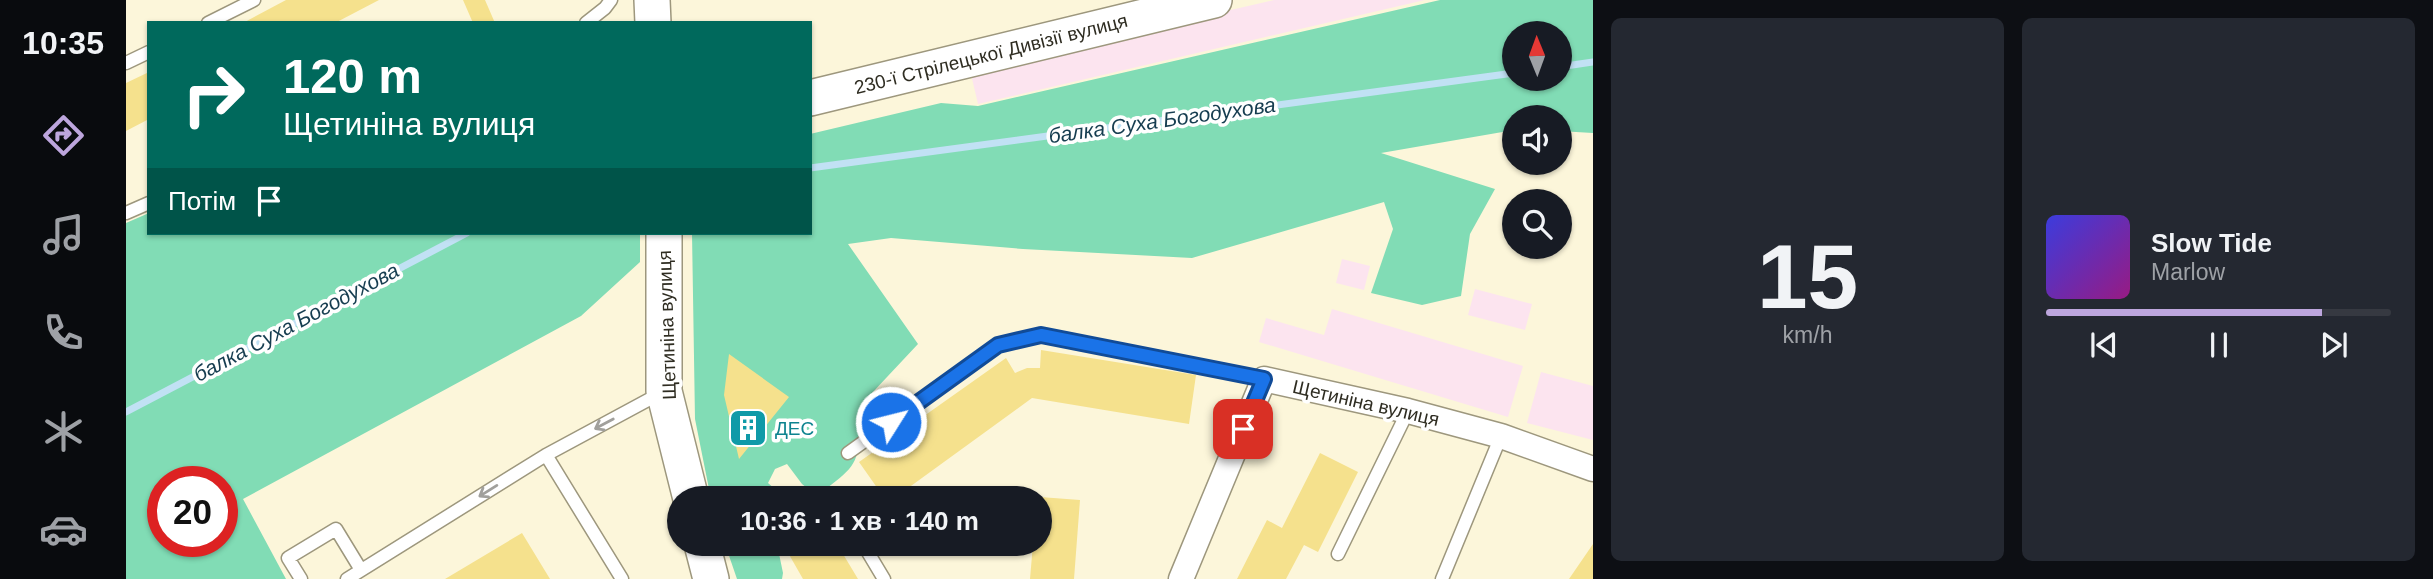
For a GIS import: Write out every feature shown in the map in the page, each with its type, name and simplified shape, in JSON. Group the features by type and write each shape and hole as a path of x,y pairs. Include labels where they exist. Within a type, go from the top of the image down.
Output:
{"street":[{"path":"652,0 653,21"},
{"name":"230-ї Стрілецької Дивізії вулиця","path":"812,98 1214,0"},
{"name":"Щетиніна вулиця","path":"664,235 664,391 688,486"},
{"path":"1181,579 1264,379"},
{"name":"Щетиніна вулиця","path":"1264,379 1408,411 1501,436 1593,469"},
{"path":"705,556 711,579"}],"lane":[{"path":"212,21 254,0"},
{"path":"589,21 611,0"},
{"path":"126,63 147,52"},
{"path":"126,213 147,204"},
{"path":"848,453 998,345 1041,335 1264,379"},
{"path":"347,579 546,455 664,391"},
{"path":"1338,554 1408,411"},
{"path":"1442,579 1501,436"},
{"path":"546,455 622,579"},
{"path":"301,579 288,558 336,530 361,570"},
{"path":"870,556 884,579"}],"shaded area":[{"path":"1274,0 1425,0 978,104 970,70"},
{"path":"1342,259 1370,266 1364,290 1336,283"},
{"path":"1475,289 1532,304 1525,330 1468,315"},
{"path":"1332,309 1523,366 1508,417 1259,342 1266,318 1324,335"},
{"path":"1541,372 1593,386 1593,440 1527,423"}],"green space":[{"path":"1440,0 1593,0 1593,133 1572,132 1572,105 1502,105 1502,132 1381,153 1495,189 1470,234 1461,296 1422,305 1371,293 1393,229 1384,202 1192,258 1023,249 891,238 848,244 918,344 872,393 873,408 858,422 858,449 851,466 830,486 804,486 787,464 775,469 768,483 771,486 708,486 695,419 692,235 812,235 812,134 941,103 978,106"},
{"path":"147,214 147,235 640,235 640,262 581,316 243,499 286,579 126,579 126,223"},
{"path":"729,556 779,556 782,579 737,579"}],"building":[{"path":"286,0 379,0 339,21 247,21"},
{"path":"463,0 485,0 494,21 472,21"},
{"path":"147,73 147,120 126,131 126,83"},
{"path":"1041,350 1196,375 1189,424 1032,398 911,486 876,486 859,462 1006,358 1015,373 1027,368 1040,368"},
{"name":"ДЕС","path":"729,354 789,397 739,459 724,395"},
{"path":"1320,453 1358,472 1318,552 1304,545 1286,579 1237,579 1267,520 1282,528"},
{"path":"1052,498 1080,500 1074,579 1030,579 1032,556 1052,556"},
{"path":"522,533 550,579 445,579"},
{"path":"1593,544 1593,579 1569,579"},
{"path":"790,556 844,556 858,579 803,579"}],"waterway":[{"name":"балка Суха Богодухова","path":"1572,65 1593,62"},
{"name":"балка Суха Богодухова","path":"812,168 1502,75"},
{"name":"балка Суха Богодухова","path":"126,412 463,235"}],"place":[{"name":"ДЕС","path":"748,428"}],"route":[{"path":"891,422 998,345 1041,335 1264,379 1243,429"}]}
